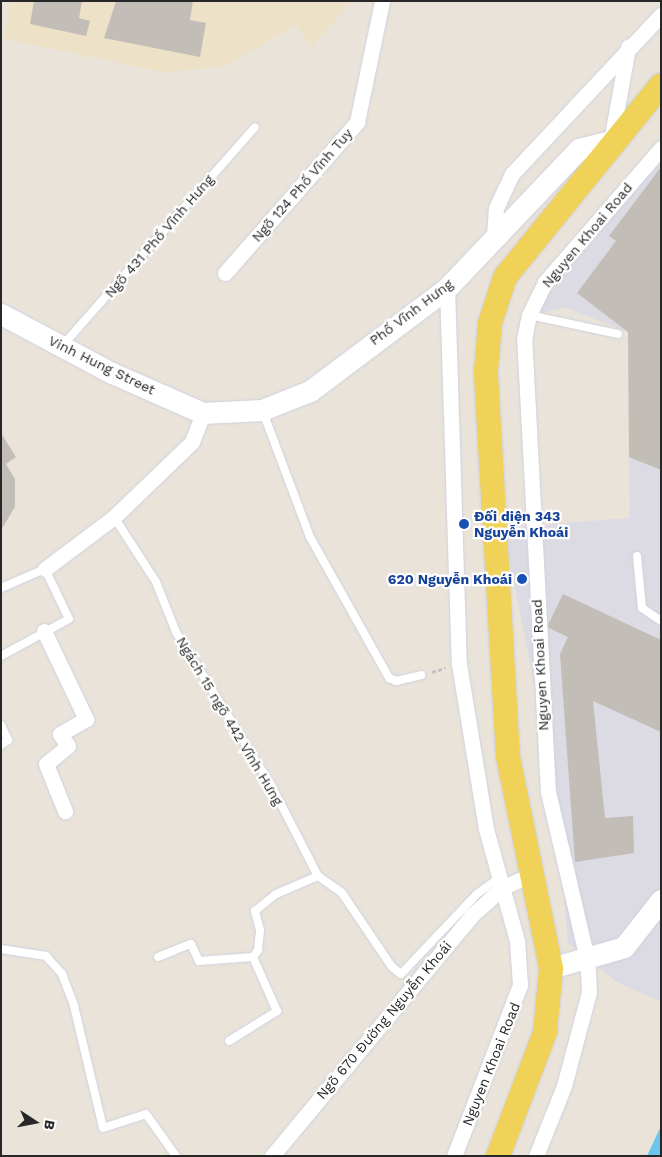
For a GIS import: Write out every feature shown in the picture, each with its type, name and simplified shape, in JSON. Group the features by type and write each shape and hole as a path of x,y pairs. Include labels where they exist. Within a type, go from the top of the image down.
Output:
{"main road":[{"path":"498,1156 545,1032 550,968 530,875 508,756 486,370 490,323 505,277 611,141 661,85"},
{"name":"Phố Vĩnh Hưng","path":"204,413 262,410 310,391 447,288 494,236 579,149 611,141"},
{"name":"Vinh Hung Street","path":"1,314 63,345 112,373 204,413"},
{"path":"550,968 624,947 661,900"}],"street":[{"name":"Ngõ 124 Phố Vĩnh Tuy","path":"224,273 357,122 382,1"},
{"path":"494,236 496,208 512,174 628,47 661,15"},
{"path":"611,141 628,47"},
{"name":"Nguyen Khoai Road","path":"536,1156 564,1086 590,992 587,959 548,792 531,518 524,340 529,315 545,282 661,148"},
{"name":"Nguyen Khoai Road","path":"447,288 459,664 500,884 517,941 520,985 454,1156"},
{"path":"44,569 114,517 192,442 204,413"},
{"path":"44,631 86,719 60,734 68,746 46,764 65,811"},
{"name":"Ngõ 670 Đường Nguyễn Khoái","path":"272,1156 471,916 500,884 530,875"}],"lane":[{"name":"Ngõ 431 Phố Vĩnh Hưng","path":"63,345 255,127"},
{"path":"529,315 618,334"},
{"path":"262,410 310,537 389,678 396,681 421,675"},
{"name":"Ngách 15 ngõ 442 Vĩnh Hưng","path":"114,517 156,582 176,632 271,785 318,876 342,893 401,974 477,894 500,884"},
{"path":"638,556 642,608 661,621"},
{"path":"1,588 44,569 69,619 1,656"},
{"path":"1,724 8,740 1,745"},
{"path":"253,957 258,950 260,930 255,910 276,894 318,876"},
{"path":"158,957 191,944 199,961 253,957"},
{"path":"1,950 46,956 59,969 74,1006 103,1128 146,1114 176,1156"},
{"path":"229,1041 277,1011 253,957"}],"path":[{"path":"421,675 459,664"}],"shaded area":[{"path":"11,1 352,1 312,47 296,25 224,67 163,72 4,39"},
{"path":"661,148 661,1002 617,982 568,943 555,788 503,528 630,518 628,332 566,308 529,315 545,282"}],"water":[{"path":"661,1126 661,1156 647,1156"}],"building":[{"path":"34,1 82,1 79,18 90,21 86,36 30,24"},
{"path":"116,1 193,1 190,20 206,23 200,57 104,38"},
{"path":"661,167 661,470 629,457 628,332 577,293 616,241 609,236"},
{"path":"1,433 16,457 6,464 15,479 15,507 1,530"},
{"path":"563,594 661,640 661,732 593,701 605,818 633,816 634,853 575,862 560,654 568,637 547,627"}],"place":[{"name":"Đối diện 343 Nguyễn Khoái","path":"464,524"},
{"name":"620 Nguyễn Khoái","path":"522,579"}]}
